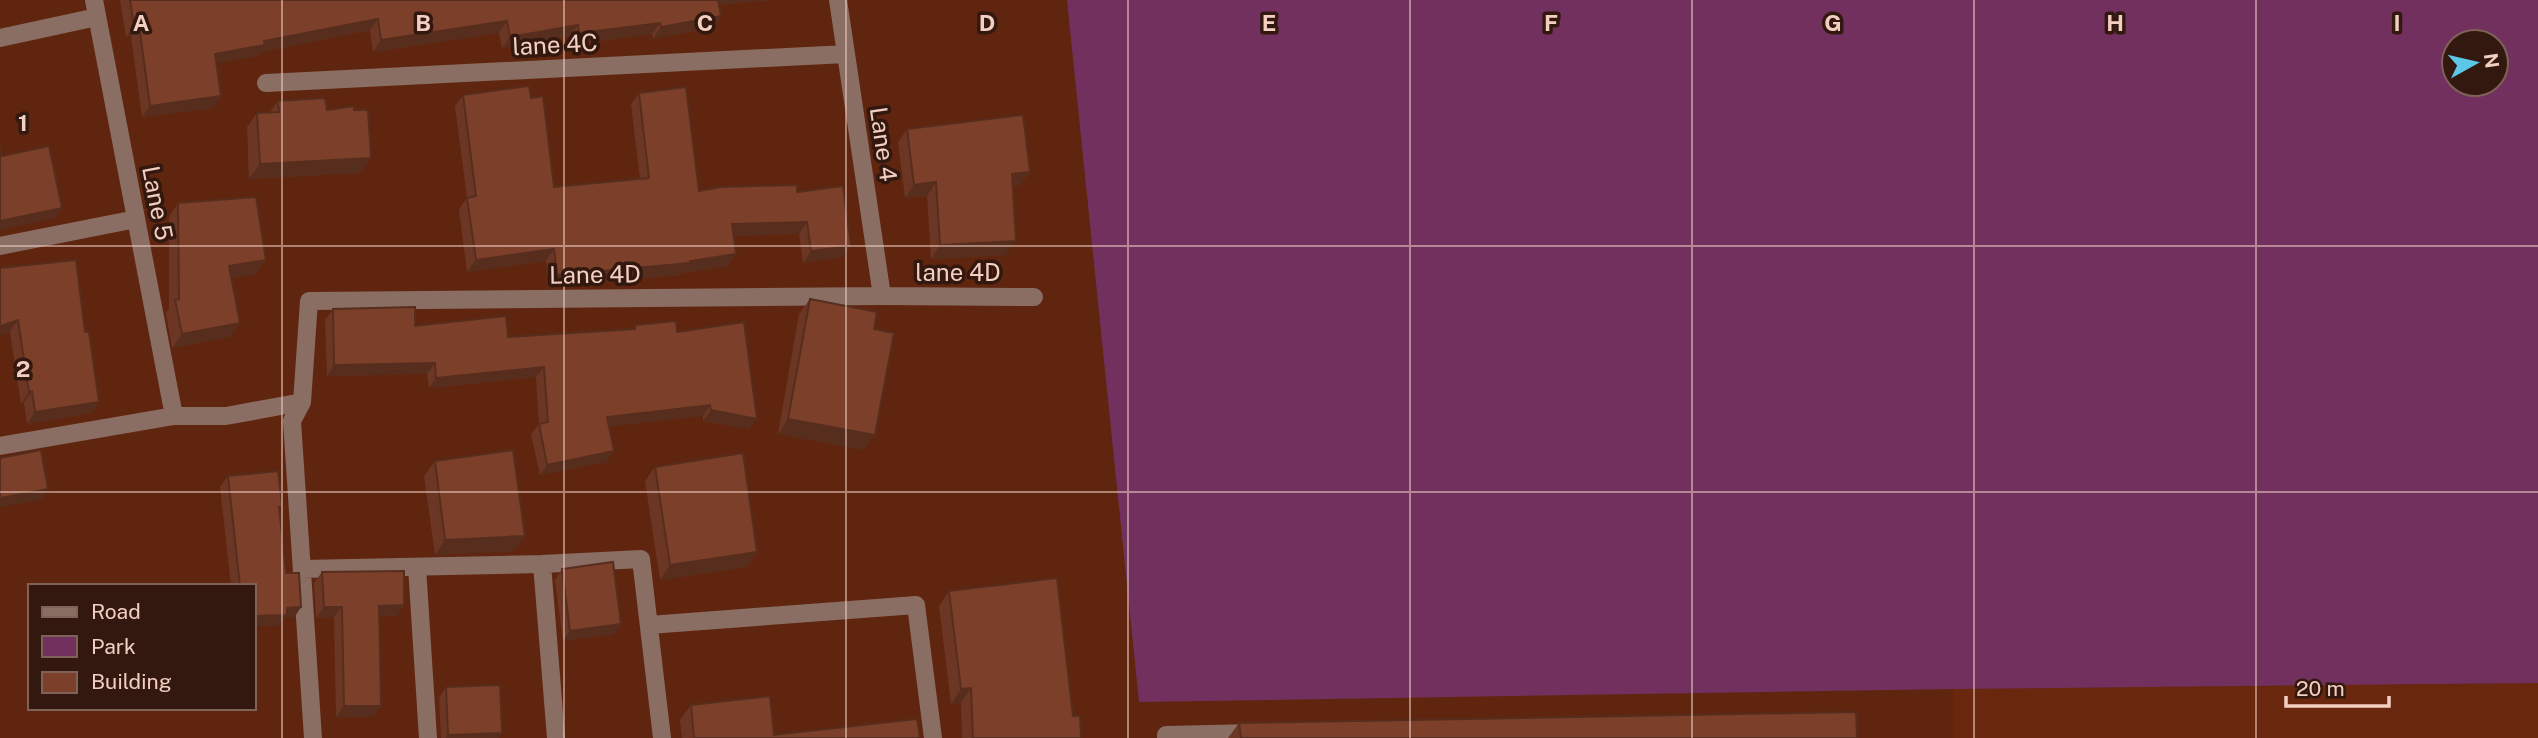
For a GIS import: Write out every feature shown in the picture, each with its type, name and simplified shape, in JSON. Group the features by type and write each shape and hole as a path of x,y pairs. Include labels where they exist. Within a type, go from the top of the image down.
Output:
{"street":[{"name":"Lane 4","path":"838,0 882,296"},
{"path":"0,38 95,9"},
{"name":"Lane 5","path":"95,9 174,416"},
{"name":"lane 4C","path":"265,83 846,54"},
{"path":"0,246 136,219"},
{"name":"lane 4D","path":"882,296 1034,297"},
{"name":"Lane 4D","path":"302,402 309,301 882,296"},
{"path":"0,446 174,416 226,416 302,402"},
{"path":"302,402 292,421 313,738"},
{"path":"302,569 640,559 662,738"},
{"path":"542,564 555,738"},
{"path":"418,566 428,738"},
{"path":"649,625 916,605 933,738"},
{"path":"1166,738 1166,735 1276,733"}],"shaded area":[{"path":"2538,683 2538,738 1954,738 1954,689"}],"green space":[{"path":"1067,0 2538,0 2538,683 1139,702"}],"building":[{"path":"130,0 718,0 721,16 661,27 660,23 579,33 578,25 510,37 507,21 381,40 378,19 264,41 265,45 215,54 221,96 150,106 139,25 134,26"},
{"path":"529,86 531,98 543,96 554,187 649,178 639,93 686,87 699,191 721,187 797,185 797,192 843,186 851,246 811,251 807,222 732,224 736,254 690,263 557,275 554,249 476,260 467,198 476,196 463,95"},
{"path":"325,98 327,110 354,106 354,110 368,110 371,158 260,164 257,113 279,112 278,101"},
{"path":"1023,115 1030,172 1012,174 1016,241 940,245 936,182 914,185 907,129"},
{"path":"49,146 62,208 0,221 0,147 2,156"},
{"path":"256,197 266,260 229,266 240,323 182,334 175,300 179,299 178,203"},
{"path":"76,260 85,332 89,332 99,402 35,412 32,391 29,392 18,320 0,326 0,268"},
{"path":"810,299 877,312 874,329 894,333 875,435 788,419"},
{"path":"415,307 415,326 506,316 508,337 635,329 635,325 676,321 677,332 744,322 757,419 711,410 710,405 607,417 614,451 547,465 539,424 548,422 544,367 436,378 435,363 334,365 333,309"},
{"path":"41,450 48,489 0,498 0,458"},
{"path":"513,450 525,536 445,540 435,461"},
{"path":"743,453 757,552 670,565 655,467"},
{"path":"278,471 286,573 299,573 301,607 287,608 287,615 256,616 256,584 240,584 228,476"},
{"path":"613,562 621,624 570,631 562,569"},
{"path":"404,571 404,605 379,606 381,706 344,706 342,607 324,607 322,572"},
{"path":"1057,578 1073,716 1080,716 1081,738 973,738 971,688 961,689 949,591"},
{"path":"500,685 502,733 448,735 446,687"},
{"path":"770,696 774,735 917,719 920,738 694,738 691,705"},
{"path":"1856,712 1857,738 1241,738 1239,723"}]}
